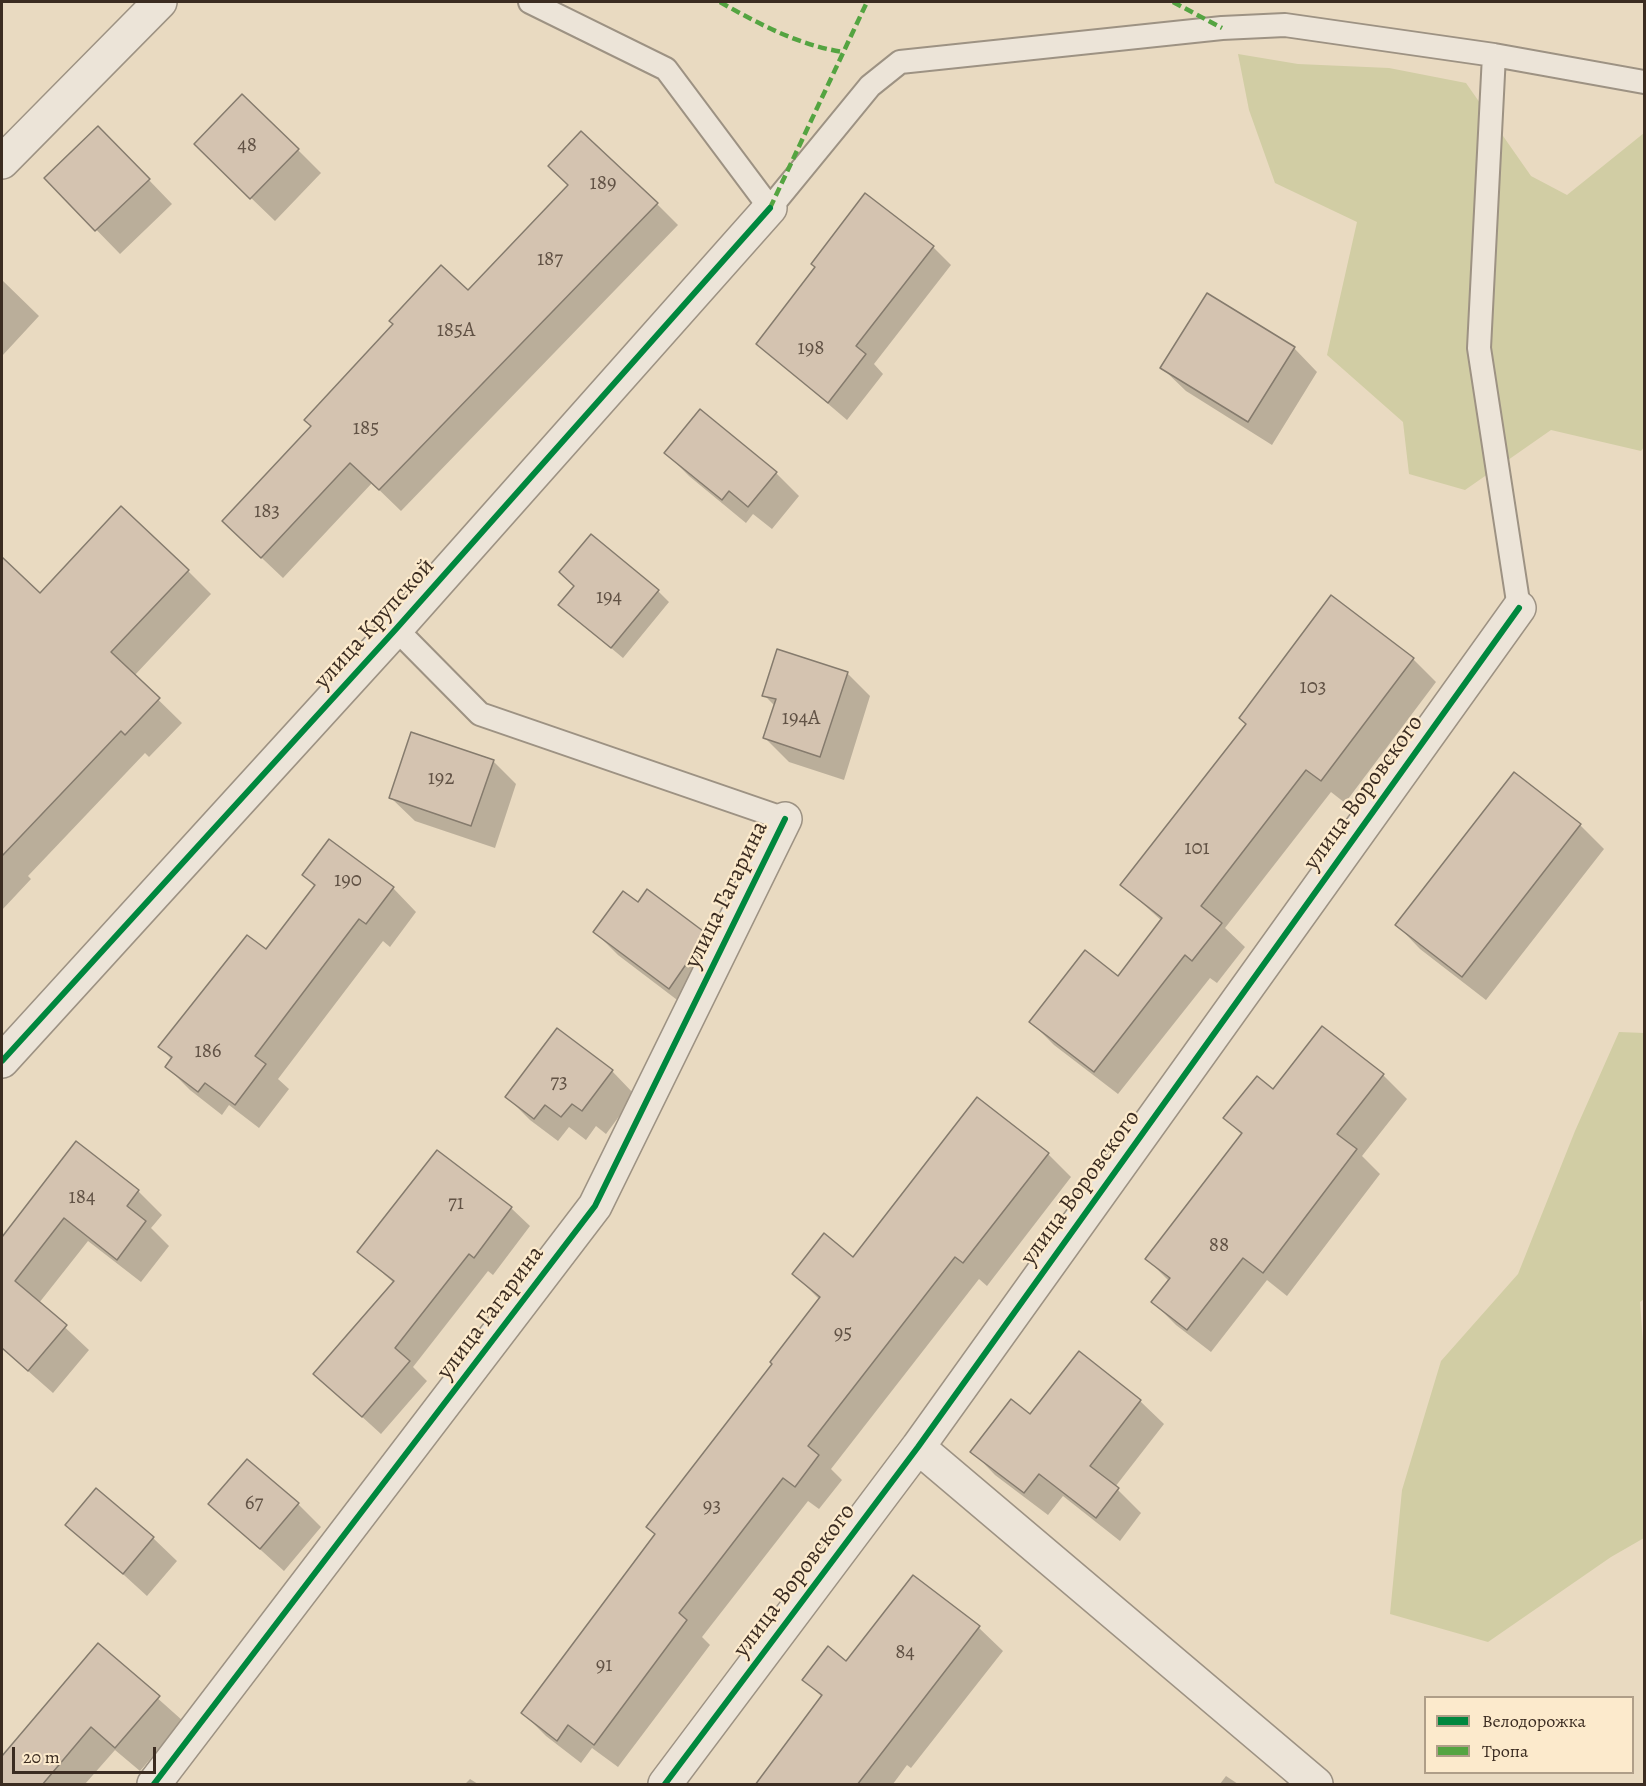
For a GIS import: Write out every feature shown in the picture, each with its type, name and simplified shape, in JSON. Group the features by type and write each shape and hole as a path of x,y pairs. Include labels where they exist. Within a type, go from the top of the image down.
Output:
{"street":[{"path":"2,162 160,2"},
{"name":"улица Крупской","path":"2,1061 396,629 770,208"},
{"name":"улица Воровского","path":"665,1785 918,1447 1519,608"},
{"name":"улица Гагарина","path":"154,1785 595,1206 785,819"},
{"path":"918,1447 1316,1785"}],"lane":[{"path":"530,2 666,69 770,208 870,86 900,62 1222,28 1285,26 1494,55 1644,82"},
{"path":"1494,55 1479,348 1519,608"},
{"path":"396,629 480,714 785,819"}],"shaded area":[{"path":"1238,54 1298,64 1389,68 1466,83 1531,176 1567,195 1644,133 1644,447 1641,451 1551,430 1465,490 1409,474 1403,422 1327,355 1357,222 1275,183 1249,110"},
{"path":"1619,1032 1644,1033 1644,1299 1640,1302 1644,1357 1644,1538 1611,1557 1488,1642 1390,1614 1402,1490 1441,1361 1518,1274 1575,1131"}],"building":[{"path":"242,94 299,149 250,199 194,144"},
{"path":"98,126 150,179 95,231 44,178"},
{"path":"581,131 658,203 379,490 350,463 261,558 222,521 311,426 304,420 393,324 389,321 441,265 468,290 568,185 548,166"},
{"path":"865,193 934,246 856,346 866,354 828,403 756,344 815,267 811,264"},
{"path":"1207,293 1295,347 1248,422 1160,368"},
{"path":"700,409 777,472 748,507 729,491 722,500 664,453"},
{"path":"121,506 189,570 111,652 160,698 125,735 121,731 2,856 2,557 40,593"},
{"path":"591,534 659,590 611,648 558,605 574,586 559,572"},
{"path":"1331,595 1414,658 1321,781 1306,770 1201,906 1222,923 1192,961 1185,955 1094,1072 1029,1022 1085,950 1118,976 1162,918 1120,885 1246,724 1239,718"},
{"path":"777,649 848,672 820,757 763,738 776,699 762,696"},
{"path":"411,732 494,760 471,826 389,798"},
{"path":"1514,772 1581,824 1462,977 1395,925"},
{"path":"329,839 394,887 366,924 359,919 255,1056 266,1064 235,1105 205,1083 198,1092 165,1067 172,1057 158,1047 247,935 266,949 315,885 302,875"},
{"path":"647,889 707,934 669,989 593,932 623,891 638,902"},
{"path":"1322,1026 1384,1074 1337,1134 1357,1149 1263,1273 1243,1258 1187,1330 1151,1302 1170,1278 1145,1259 1242,1133 1223,1118 1257,1076 1273,1089"},
{"path":"557,1028 613,1070 582,1111 572,1104 561,1117 545,1105 534,1119 505,1097"},
{"path":"977,1097 1049,1153 963,1263 955,1257 808,1446 819,1455 795,1487 783,1478 679,1613 687,1620 594,1745 568,1725 557,1741 521,1713 655,1534 646,1527 772,1364 770,1362 820,1297 792,1274 824,1233 853,1257"},
{"path":"76,1141 139,1190 127,1206 146,1221 117,1260 64,1218 15,1281 67,1325 28,1371 2,1348 2,1237"},
{"path":"437,1150 512,1207 474,1258 469,1254 395,1348 410,1361 362,1417 313,1374 394,1281 357,1252"},
{"path":"1079,1351 1141,1400 1090,1466 1119,1488 1096,1518 1039,1474 1024,1493 970,1452 1011,1399 1030,1414"},
{"path":"247,1459 299,1503 260,1549 208,1504"},
{"path":"96,1488 154,1537 123,1574 65,1525"},
{"path":"913,1575 980,1626 857,1785 755,1785 822,1695 802,1680 828,1646 846,1661"},
{"path":"98,1643 160,1696 115,1748 91,1727 42,1785 2,1785 2,1756"}],"marked path":[{"path":"720,2 764,26 795,39 843,52"},
{"path":"770,208 867,2"},
{"path":"1173,2 1222,28"}],"cycle path":[{"path":"2,1061 396,629 770,208"},
{"path":"665,1784 918,1447 1519,608"},
{"path":"154,1784 595,1206 785,819"}]}
